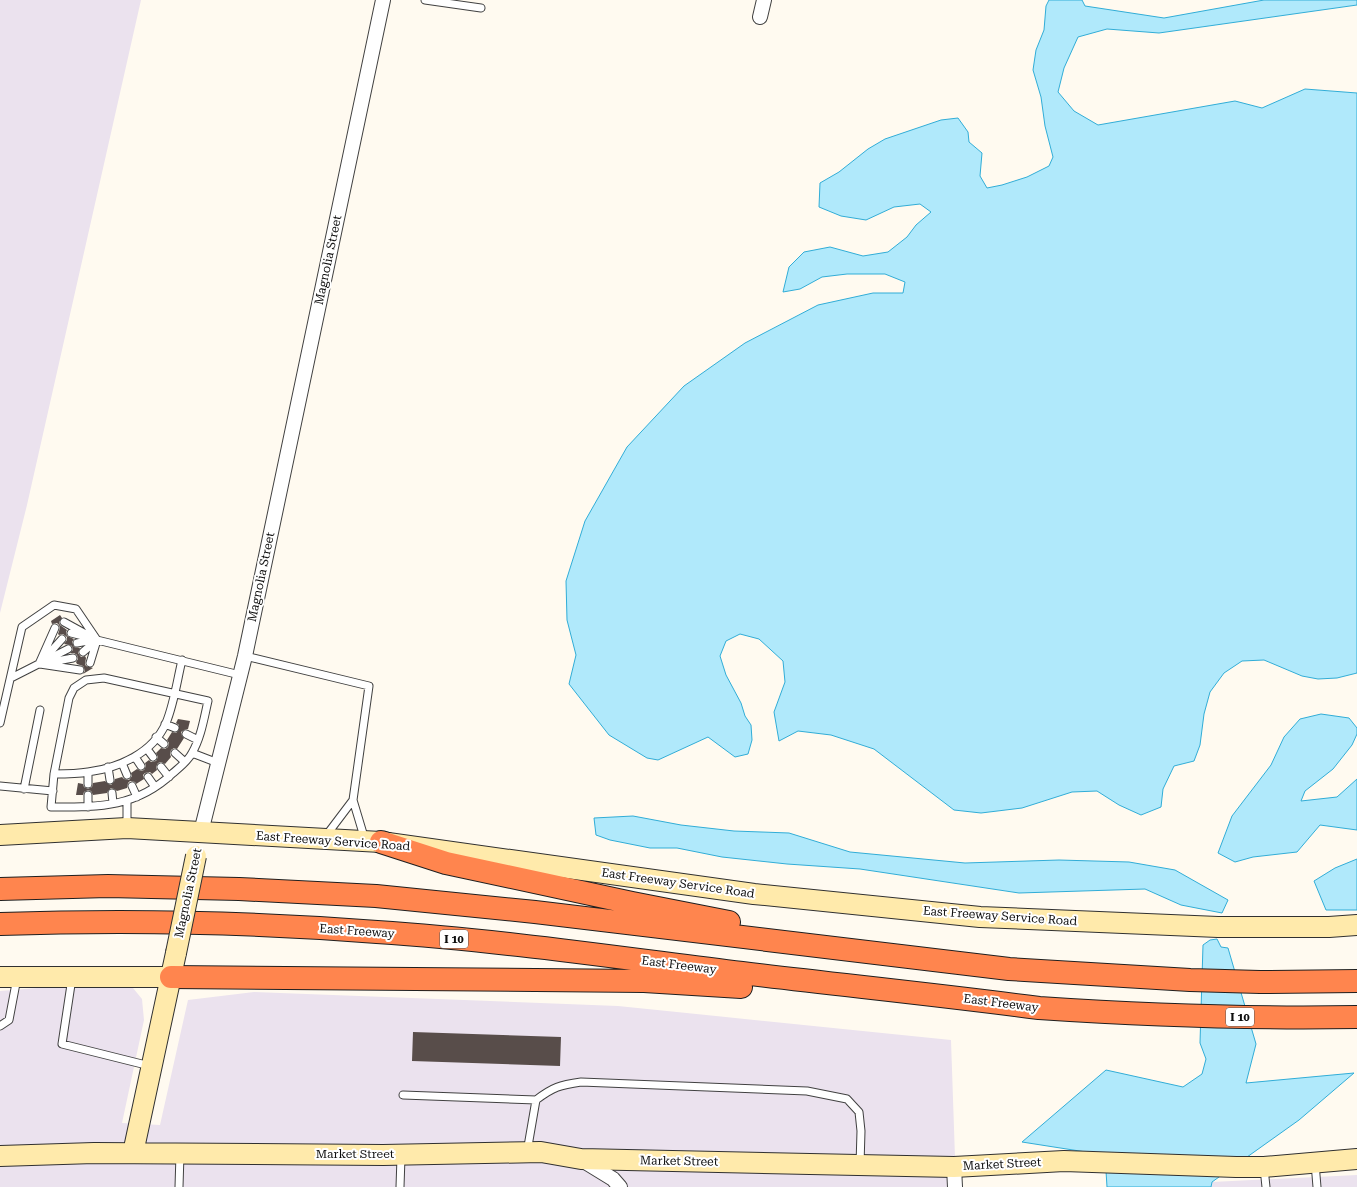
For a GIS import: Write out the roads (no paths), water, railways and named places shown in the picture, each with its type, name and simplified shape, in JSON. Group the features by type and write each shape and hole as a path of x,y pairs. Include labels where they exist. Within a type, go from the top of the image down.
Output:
{"highway":[{"path":"374,842 454,864 632,903 895,954"},
{"path":"0,889 124,886 239,889 376,896 535,912 895,954 1009,969 1126,977 1260,982 1357,981"},
{"name":"East Freeway","path":"0,924 89,922 187,923 270,925 379,932 484,942 1039,1008 1124,1014 1257,1018 1357,1017"},
{"path":"171,976 644,980 784,989 905,991"}],"street":[{"name":"Magnolia Street","path":"133,1153 201,832 240,675 384,0"},
{"path":"760,17 764,0"},
{"name":"East Freeway Service Road","path":"0,835 127,828 374,842 754,894 980,917 1218,927 1357,926"},
{"path":"9,977 171,976"},
{"name":"Market Street","path":"0,1156 26,1154 133,1153 401,1155 541,1152 581,1159 954,1167 1064,1161 1236,1168 1357,1159"},
{"path":"581,1159 613,1179 620,1187"},
{"path":"954,1167 955,1187"}],"lane":[{"path":"425,0 481,8"},
{"path":"0,723 22,627 54,605 76,609 97,640"},
{"path":"64,622 97,640"},
{"path":"39,664 54,628"},
{"path":"71,633 240,675"},
{"path":"39,664 62,639"},
{"path":"77,643 97,640"},
{"path":"83,652 97,640"},
{"path":"90,663 97,640"},
{"path":"11,678 68,649"},
{"path":"244,656 369,686 353,800 323,839"},
{"path":"39,664 73,658"},
{"path":"54,774 88,772 108,767 135,757 147,749 165,724 175,693 182,660"},
{"path":"39,664 80,670"},
{"path":"104,678 208,701 198,740 192,753 170,777 137,797 127,801 88,807 51,807 54,774 69,698 74,688 86,680 104,678"},
{"path":"24,789 40,710"},
{"path":"165,724 175,728"},
{"path":"186,734 198,740"},
{"path":"156,737 164,744"},
{"path":"147,749 153,757"},
{"path":"175,753 185,762"},
{"path":"192,753 218,762"},
{"path":"135,757 141,766"},
{"path":"122,763 127,775"},
{"path":"108,767 110,780"},
{"path":"161,767 170,777"},
{"path":"88,772 88,784"},
{"path":"148,777 155,787"},
{"path":"0,786 52,791"},
{"path":"132,786 137,797"},
{"path":"112,793 113,803"},
{"path":"88,796 88,807"},
{"path":"353,800 374,842"},
{"path":"127,801 127,828"},
{"path":"72,976 62,1044 152,1067"},
{"path":"0,1026 9,1020 9,977"},
{"path":"403,1095 536,1100 550,1089 566,1084 581,1082 807,1091 846,1100 859,1112 861,1131 860,1165"},
{"path":"527,1153 536,1100"},
{"path":"179,1187 180,1154"},
{"path":"400,1187 401,1155"},
{"path":"1315,1163 1316,1187"},
{"path":"1264,1167 1266,1187"}],"water":[{"path":"1049,0 1082,0 1085,6 1164,18 1264,0 1357,0 1357,5 1159,33 1107,29 1078,37 1064,68 1058,92 1074,111 1098,125 1235,101 1262,108 1305,89 1357,93 1357,673 1337,678 1318,679 1302,676 1264,660 1242,661 1224,673 1210,692 1204,714 1200,745 1194,761 1174,766 1163,789 1161,807 1141,815 1119,805 1097,791 1072,792 1022,808 981,813 954,810 874,749 831,735 798,731 779,741 774,712 785,682 783,661 759,639 740,634 726,641 720,656 726,675 741,703 745,716 751,725 752,740 748,754 735,757 708,737 658,760 647,758 609,735 569,684 576,655 567,620 566,581 585,521 627,447 684,386 745,343 818,305 873,293 903,293 905,282 885,274 847,274 822,277 800,289 783,292 789,267 804,252 830,247 863,256 888,252 907,237 916,225 931,212 920,204 894,207 866,220 841,216 819,207 820,183 839,172 868,149 885,139 941,120 958,118 968,132 969,142 982,153 980,176 987,188 1027,177 1049,166 1053,157 1045,126 1041,97 1033,70 1036,50 1044,30 1046,6"},
{"path":"1321,714 1349,718 1357,728 1357,734 1352,745 1333,769 1305,791 1301,801 1337,797 1357,779 1357,830 1320,825 1297,852 1253,857 1235,862 1218,853 1232,816 1271,765 1284,737 1300,719"},
{"path":"633,816 681,825 734,831 789,833 850,852 965,863 1059,860 1129,862 1175,870 1228,900 1222,913 1181,905 1145,889 1019,893 860,869 787,864 722,857 677,848 650,848 610,840 596,835 594,818"},
{"path":"1357,859 1357,910 1326,910 1314,881 1335,868"},
{"path":"1217,939 1221,947 1228,948 1256,1044 1246,1083 1354,1073 1299,1120 1212,1182 1211,1187 1107,1187 1105,1155 1022,1142 1106,1070 1183,1087 1202,1074 1206,1059 1200,1043 1203,945 1210,940"}]}
